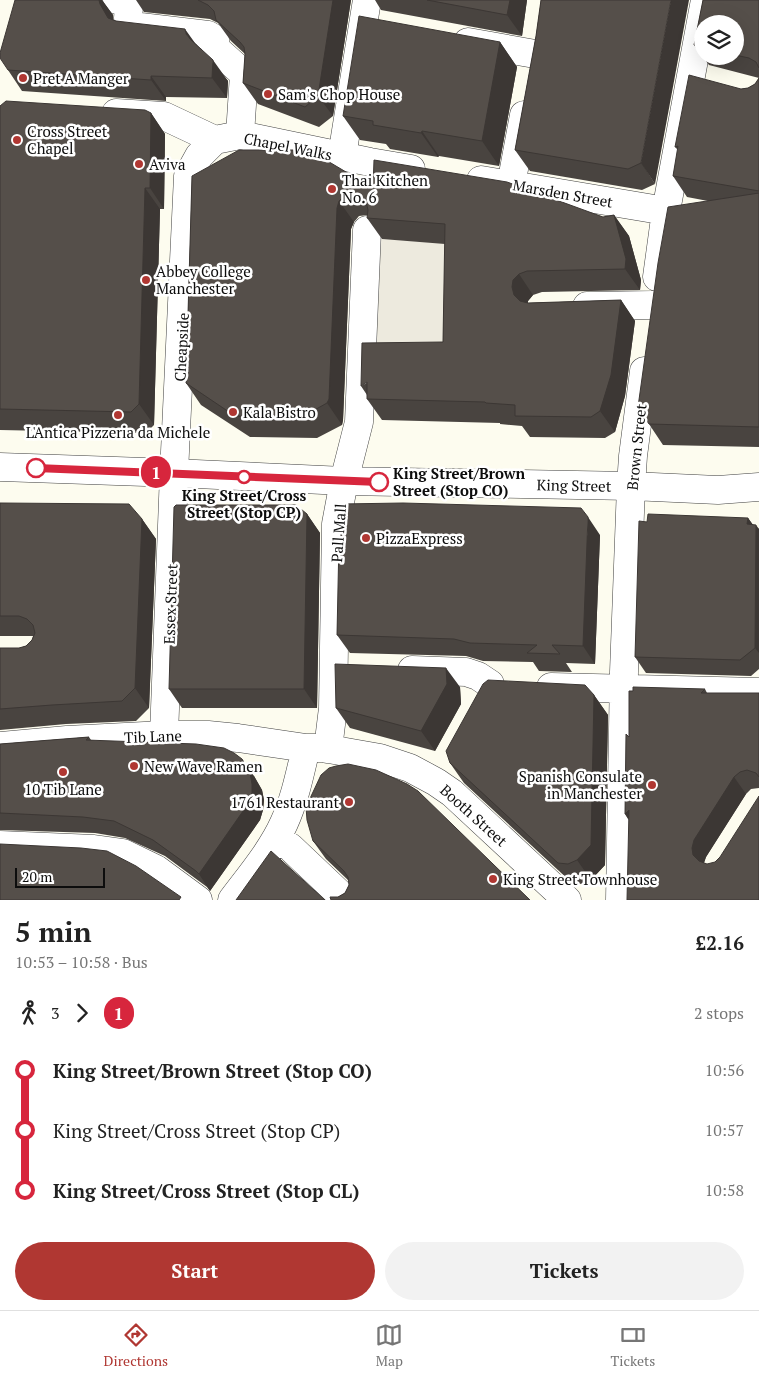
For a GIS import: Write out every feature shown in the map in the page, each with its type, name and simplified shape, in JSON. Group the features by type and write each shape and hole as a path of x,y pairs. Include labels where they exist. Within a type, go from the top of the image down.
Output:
{"street":[{"path":"117,0 124,1 129,7 128,18 132,26 208,35 215,39 215,48 244,74 227,137"},
{"name":"Brown Street","path":"620,900 624,688 633,456 666,211 704,80 705,0"},
{"path":"342,156 371,16"},
{"path":"511,184 539,27"},
{"path":"440,37 531,74"},
{"name":"Chapel Walks","path":"87,111 164,116 227,137 342,156"},
{"name":"Cheapside","path":"174,473 188,176 199,156 227,137"},
{"name":"Marsden Street","path":"342,156 666,211"},
{"name":"Pall Mall","path":"232,900 276,839 333,708 336,524 344,481 359,422 367,230"},
{"path":"562,307 653,305"},
{"name":"King Street","path":"0,467 344,481 631,486 718,490 759,487"},
{"name":"Essex Street","path":"164,735 174,473"},
{"path":"334,668 362,669"},
{"path":"390,670 466,672 510,685 598,689 759,692"},
{"path":"477,709 510,685"},
{"name":"Tib Lane","path":"0,746 67,740 164,735 218,736 317,748"},
{"name":"Booth Street","path":"317,748 388,760 410,768 436,782 452,793 567,900"},
{"path":"436,782 450,758"},
{"path":"276,839 290,847 346,900"},
{"path":"0,846 94,849 123,853 156,868 198,900"}],"shaded area":[{"path":"367,238 455,244 450,353 363,345"}],"building":[{"path":"15,0 99,0 108,18 116,21 185,29 190,39 213,60 212,78 151,76 151,80 8,70 0,58 0,53"},
{"path":"198,0 333,0 318,96 305,107 243,83 244,47 216,20 214,11 208,5"},
{"path":"427,0 510,0 507,15"},
{"path":"541,0 671,0 641,163 628,169 515,150"},
{"path":"703,0 759,0 759,68 756,62 744,57 744,15 700,15"},
{"path":"359,16 500,42 482,141 373,125 373,121 343,116"},
{"path":"689,75 741,89 755,84 759,78 759,191 673,176 678,146 675,147"},
{"path":"6,101 145,110 151,113 150,188 145,188 139,404 131,412 0,409 0,106"},
{"path":"239,150 309,150 373,188 374,160 507,182 603,217 614,215 626,259 625,269 527,271 519,274 513,280 512,287 514,295 520,301 528,303 621,300 611,375 600,411 591,417 515,416 515,405 485,402 367,399 367,382 361,386 362,343 443,342 445,224 367,218 366,201 353,193 345,195 339,201 337,208 329,399 327,403 302,417 235,416 186,383 192,176"},
{"path":"759,193 759,427 649,424 638,407 658,263 668,207"},
{"path":"0,503 129,504 142,519 135,688 122,701 0,709 0,648 26,646 32,640 35,633 33,625 27,619 19,616 0,616"},
{"path":"403,503 581,508 588,517 583,646 552,645 560,654 527,653 537,645 470,643 454,639 337,635 341,504"},
{"path":"176,505 296,505 307,514 304,689 169,689 174,507"},
{"path":"648,514 748,518 747,524 756,525 755,648 740,660 635,657 639,521 647,522"},
{"path":"335,664 446,668 447,684 421,731 336,708"},
{"path":"488,680 585,685 594,695 591,845 577,860 568,864 558,863 450,763 446,751 483,684"},
{"path":"633,687 705,689 701,693 759,693 759,777 756,773 747,770 740,772 734,777 694,840 692,848 693,855 699,861 707,864 715,862 759,796 759,900 627,900 629,810 625,814 626,734 629,737 629,691 633,691"},
{"path":"89,737 86,740 196,744 224,748 242,759 250,773 252,784 252,793 248,804 199,874 153,840 114,821 83,817 0,813 0,744"},
{"path":"348,764 376,770 418,791 530,900 331,900 330,897 338,897 345,893 349,885 348,877 313,841 307,820 306,807 321,775 329,768"},
{"path":"0,844 107,851 136,866 181,897 179,900 0,900"},
{"path":"271,851 325,900 236,900"}],"bus line":[{"name":"1","path":"36,468 379,482"}],"place":[{"name":"Pret A Manger","path":"23,78"},
{"name":"Sam's Chop House","path":"268,94"},
{"name":"Cross Street Chapel","path":"17,140"},
{"name":"Aviva","path":"139,164"},
{"name":"Thai Kitchen No. 6","path":"332,189"},
{"name":"Abbey College Manchester","path":"146,280"},
{"name":"Kala Bistro","path":"233,412"},
{"name":"L'Antica Pizzeria da Michele","path":"118,415"},
{"name":"King Street/Cross Street (Stop CP)","path":"244,477"},
{"name":"King Street/Brown Street (Stop CO)","path":"379,482"},
{"name":"PizzaExpress","path":"366,538"},
{"name":"New Wave Ramen","path":"134,766"},
{"name":"10 Tib Lane","path":"63,772"},
{"name":"Spanish Consulate in Manchester","path":"652,785"},
{"name":"1761 Restaurant","path":"349,802"},
{"name":"King Street Townhouse","path":"493,879"}]}
